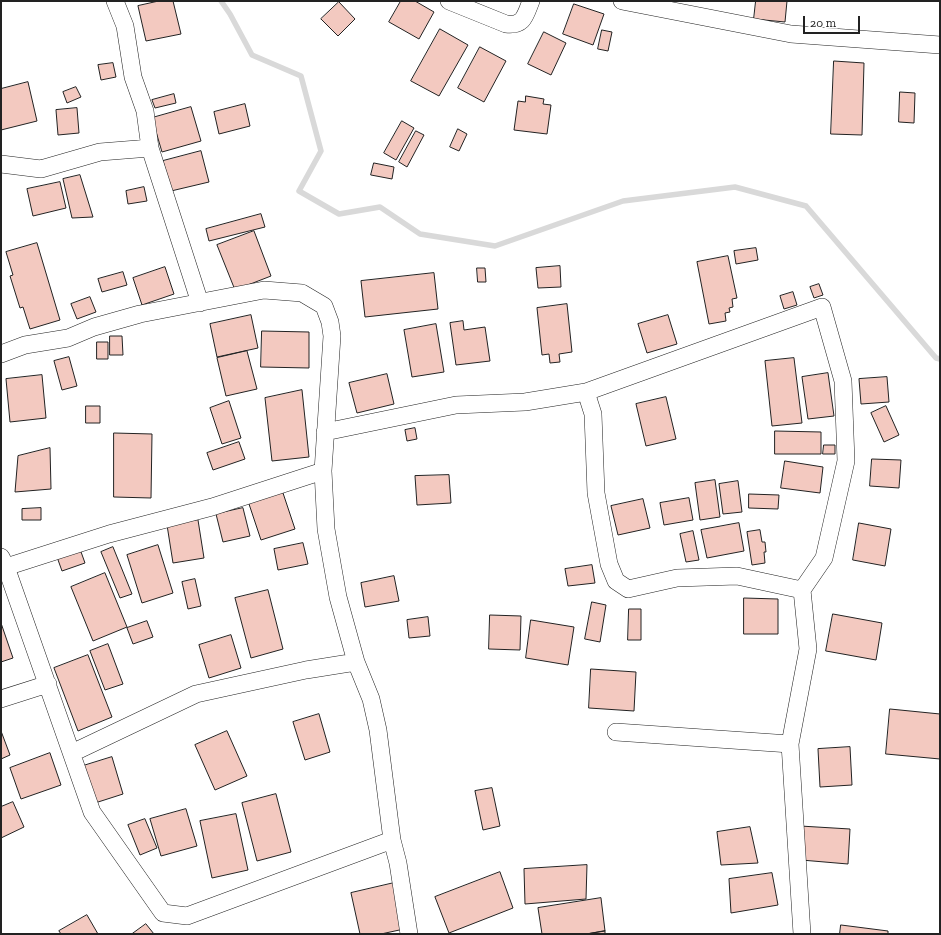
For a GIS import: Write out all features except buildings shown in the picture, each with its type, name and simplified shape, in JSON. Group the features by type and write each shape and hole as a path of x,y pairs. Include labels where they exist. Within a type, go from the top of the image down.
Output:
{"street":[{"path":"115,1 126,26 133,77 145,111 150,148 200,303"},
{"path":"449,1 506,24 515,25 522,20 531,1"},
{"path":"622,1 791,34 940,45"},
{"path":"1,164 40,169 100,152 150,148"},
{"path":"1,354 25,345 68,338 94,327 140,314 264,290 302,294 324,306 330,322 332,336 323,471 326,529 338,597 356,662 371,699 378,730 392,840 398,863 410,934"},
{"path":"325,432 456,405 525,402 586,392 822,307 843,381 846,461 824,558 802,590 808,649 790,744 802,934"},
{"path":"586,392 593,414 596,493 610,564 616,581 628,589 677,578 737,576 802,590"},
{"path":"323,471 212,507 3,562 48,684 92,812 164,913 187,916 392,840"},
{"path":"72,753 196,694 306,670 356,662"},
{"path":"1,699 48,684"},
{"path":"616,732 790,744"}],"waterway":[{"path":"221,1 230,14 252,55 301,76 321,151 299,191 339,214 380,207 420,234 495,246 623,201 735,187 806,206 936,358 940,359"}]}
